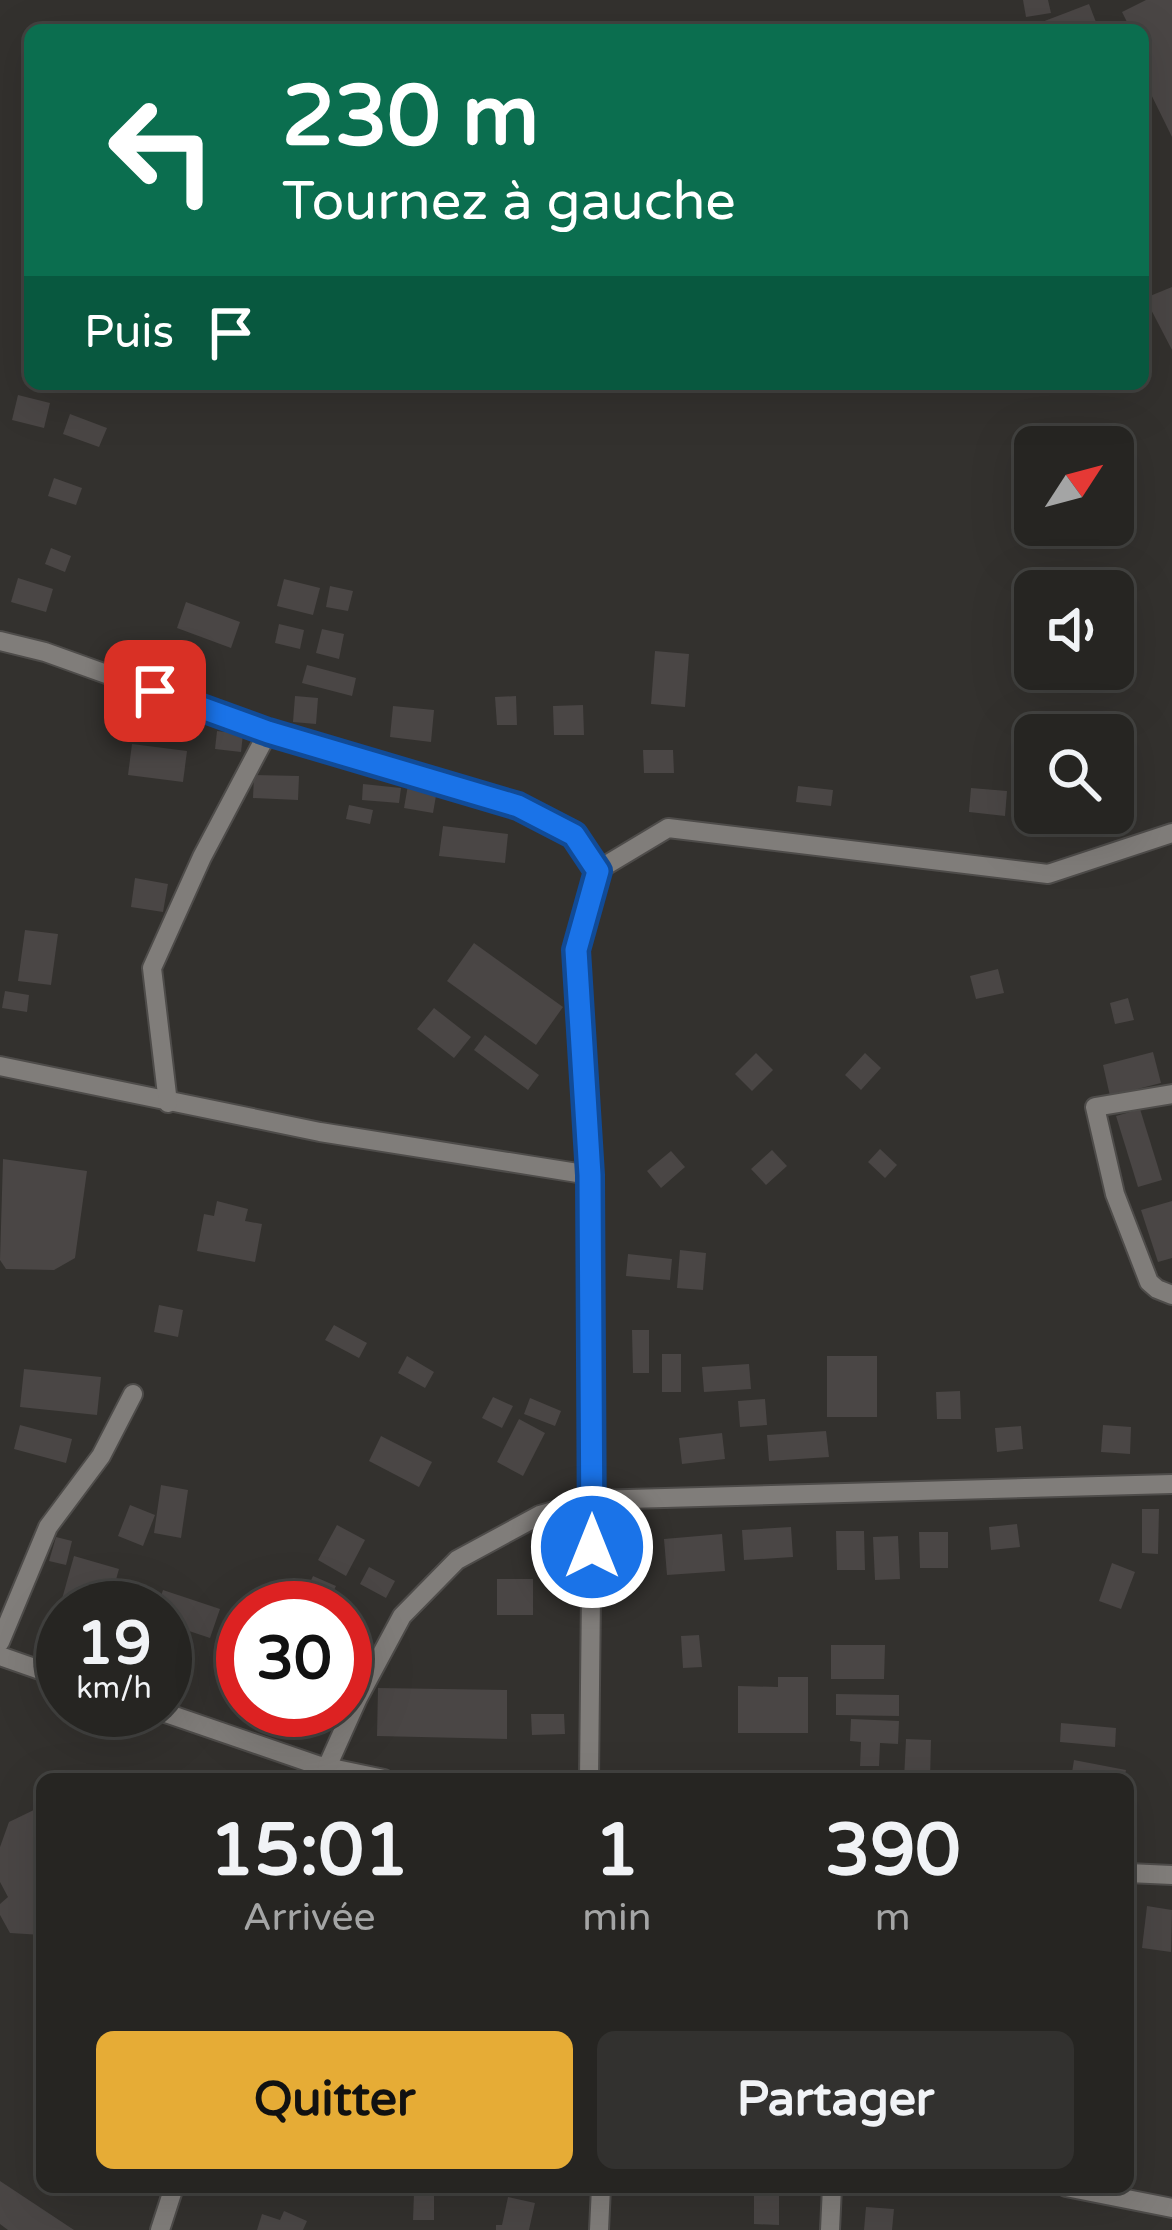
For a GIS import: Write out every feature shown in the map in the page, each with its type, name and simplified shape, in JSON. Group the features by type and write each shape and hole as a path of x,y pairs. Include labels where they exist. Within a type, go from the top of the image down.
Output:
{"street":[{"path":"0,641 45,652 268,732 518,806 574,835 598,871"},
{"path":"168,1102 152,968 202,857 268,732"},
{"path":"589,1773 590,1175 576,950 598,871 668,828 1048,874 1172,833"},
{"path":"0,1066 320,1132 590,1175"},
{"path":"1172,1094 1095,1107 1114,1194 1149,1282 1172,1295"},
{"path":"0,1642 48,1528 100,1456 133,1394"},
{"path":"192,1723 319,1770 402,1616 457,1559 540,1515 592,1500 1172,1484"},
{"path":"0,1656 36,1669"},
{"path":"1134,1873 1172,1875"},
{"path":"160,2230 172,2193"},
{"path":"599,2230 601,2193"},
{"path":"830,2230 832,2193"},
{"path":"1096,2193 1170,2208 1165,2230"}],"building":[{"path":"1023,0 1048,0 1051,13 1026,17"},
{"path":"1146,0 1172,0 1172,137 1149,90 1149,24 1128,24 1122,12"},
{"path":"1089,4 1097,24 1043,24"},
{"path":"1172,287 1172,350 1149,306 1149,296"},
{"path":"18,395 50,403 44,428 12,420"},
{"path":"70,414 107,428 99,447 63,434"},
{"path":"54,478 82,488 76,505 48,496"},
{"path":"51,548 71,556 65,572 45,564"},
{"path":"18,578 53,589 46,612 11,602"},
{"path":"284,579 320,588 313,615 277,606"},
{"path":"330,586 353,591 348,611 326,607"},
{"path":"186,602 240,622 231,648 177,628"},
{"path":"279,624 304,630 300,649 275,643"},
{"path":"322,629 344,634 339,659 316,653"},
{"path":"655,651 689,654 685,707 651,704"},
{"path":"307,665 356,678 352,696 302,683"},
{"path":"295,696 318,698 316,724 293,722"},
{"path":"516,696 517,725 497,725 495,697"},
{"path":"138,702 169,708 165,730 134,725"},
{"path":"583,705 584,735 554,735 553,706"},
{"path":"393,706 434,710 431,742 390,737"},
{"path":"217,731 243,734 241,752 215,749"},
{"path":"132,744 187,751 183,782 128,775"},
{"path":"643,750 673,750 674,773 644,773"},
{"path":"254,775 299,776 298,800 253,798"},
{"path":"363,784 401,788 399,803 362,800"},
{"path":"408,785 437,790 433,813 404,808"},
{"path":"798,786 833,790 831,806 796,802"},
{"path":"971,788 1007,791 1005,816 969,812"},
{"path":"349,805 373,810 370,824 346,819"},
{"path":"443,826 508,834 505,863 439,856"},
{"path":"135,878 168,884 163,912 131,907"},
{"path":"25,930 58,934 51,985 18,981"},
{"path":"474,943 563,1007 536,1045 447,981"},
{"path":"998,969 1004,993 976,999 970,976"},
{"path":"5,991 29,995 27,1012 2,1008"},
{"path":"1128,998 1134,1020 1115,1024 1110,1003"},
{"path":"434,1008 471,1037 454,1058 417,1029"},
{"path":"485,1035 539,1075 528,1090 474,1050"},
{"path":"1153,1052 1161,1083 1110,1096 1103,1065"},
{"path":"756,1053 773,1070 752,1091 735,1074"},
{"path":"865,1053 881,1068 861,1090 845,1075"},
{"path":"1140,1109 1162,1180 1138,1187 1116,1116"},
{"path":"880,1149 897,1165 885,1178 868,1162"},
{"path":"772,1150 787,1166 766,1185 751,1169"},
{"path":"671,1151 685,1167 661,1188 647,1171"},
{"path":"3,1159 87,1171 75,1258 54,1270 6,1269 0,1260"},
{"path":"217,1201 248,1209 245,1221 262,1224 255,1262 197,1251 204,1214 214,1216"},
{"path":"1172,1201 1172,1258 1158,1262 1141,1210"},
{"path":"680,1250 706,1253 703,1290 677,1288"},
{"path":"628,1254 672,1259 670,1280 626,1276"},
{"path":"159,1305 183,1310 178,1337 154,1332"},
{"path":"334,1325 367,1343 359,1358 325,1340"},
{"path":"632,1330 649,1330 649,1373 633,1373"},
{"path":"662,1354 681,1354 681,1392 662,1392"},
{"path":"407,1356 434,1372 425,1388 398,1373"},
{"path":"827,1356 877,1356 877,1417 827,1417"},
{"path":"749,1364 751,1389 704,1392 702,1367"},
{"path":"24,1369 101,1377 97,1415 20,1407"},
{"path":"960,1391 961,1419 937,1419 936,1392"},
{"path":"493,1397 513,1406 502,1428 482,1418"},
{"path":"530,1398 561,1411 555,1426 524,1414"},
{"path":"765,1399 767,1425 740,1427 738,1401"},
{"path":"519,1419 545,1433 523,1476 497,1462"},
{"path":"20,1425 72,1439 66,1463 14,1449"},
{"path":"1103,1425 1131,1427 1130,1454 1101,1452"},
{"path":"1021,1426 1023,1449 997,1452 995,1428"},
{"path":"826,1431 829,1457 769,1461 767,1435"},
{"path":"722,1433 725,1459 682,1464 679,1438"},
{"path":"381,1436 432,1462 419,1487 369,1461"},
{"path":"161,1485 188,1490 181,1538 154,1533"},
{"path":"130,1505 155,1515 143,1546 118,1536"},
{"path":"1142,1509 1159,1509 1158,1554 1142,1553"},
{"path":"1017,1524 1020,1547 991,1550 989,1527"},
{"path":"337,1525 365,1540 346,1576 318,1560"},
{"path":"791,1527 793,1557 744,1560 742,1530"},
{"path":"836,1531 864,1531 865,1570 837,1570"},
{"path":"919,1532 948,1532 948,1568 920,1568"},
{"path":"722,1534 725,1571 667,1575 664,1539"},
{"path":"898,1536 900,1579 875,1580 873,1537"},
{"path":"56,1537 72,1541 66,1565 49,1561"},
{"path":"74,1556 119,1569 116,1581 67,1581"},
{"path":"1112,1563 1135,1572 1121,1609 1099,1601"},
{"path":"369,1567 395,1581 386,1598 372,1590 372,1581 362,1581"},
{"path":"497,1579 533,1579 533,1615 497,1615"},
{"path":"192,1600 216,1608 210,1638 192,1632"},
{"path":"699,1635 702,1667 683,1668 681,1636"},
{"path":"831,1645 885,1645 884,1679 831,1679"},
{"path":"778,1677 808,1677 808,1733 738,1733 738,1686 778,1687"},
{"path":"378,1688 507,1690 507,1739 377,1736"},
{"path":"836,1694 899,1695 899,1716 836,1715"},
{"path":"531,1714 564,1714 565,1734 532,1735"},
{"path":"851,1719 899,1721 898,1744 880,1743 879,1766 860,1766 861,1742 850,1741"},
{"path":"1061,1723 1116,1728 1115,1747 1060,1742"},
{"path":"906,1739 931,1740 930,1773 904,1773"},
{"path":"1074,1760 1126,1770 1125,1773 1072,1773"},
{"path":"36,1809 36,1935 10,1933 0,1915 0,1904 8,1897 0,1882 0,1847 9,1822"},
{"path":"1147,1906 1172,1910 1171,1952 1142,1948"},
{"path":"0,2181 74,2230 8,2230 0,2224"},
{"path":"414,2193 434,2194 434,2220 413,2220"},
{"path":"754,2193 779,2193 779,2225 754,2224"},
{"path":"508,2197 535,2203 529,2230 496,2230 496,2225 502,2225"},
{"path":"866,2207 894,2209 892,2230 864,2230"},
{"path":"284,2211 307,2221 303,2230 257,2230 262,2214 280,2220"}],"route":[{"path":"155,691 268,732 518,806 574,835 598,871 576,950 590,1175 592,1547"}]}
